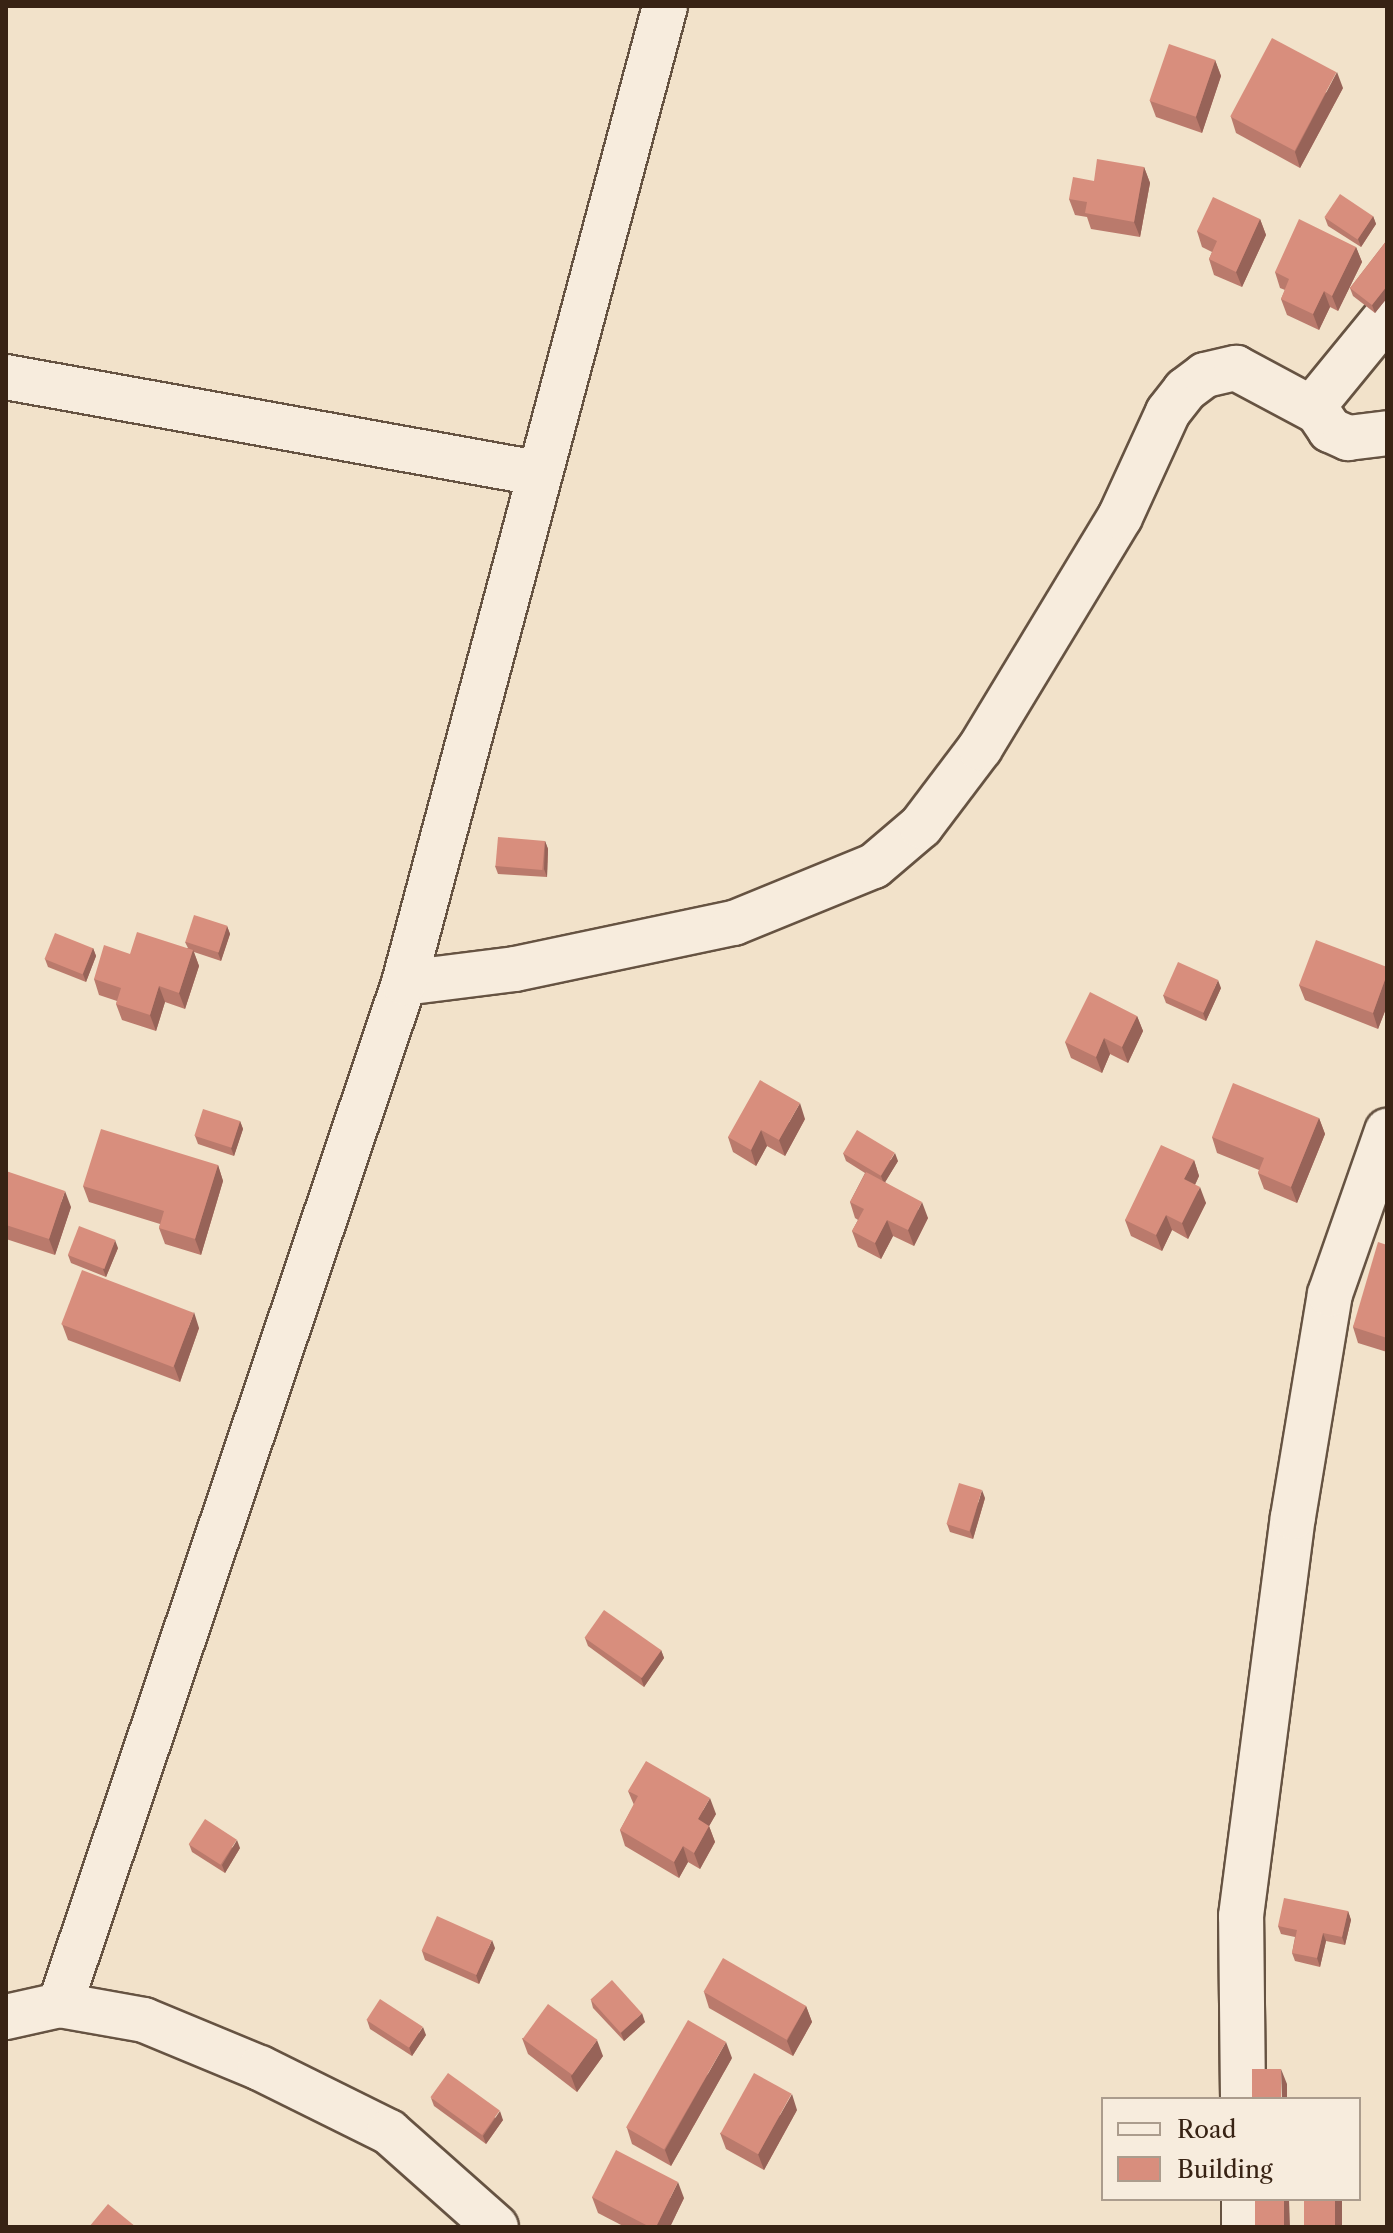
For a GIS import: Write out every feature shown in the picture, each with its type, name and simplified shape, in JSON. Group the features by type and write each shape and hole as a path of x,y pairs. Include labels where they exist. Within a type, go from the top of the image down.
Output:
{"street":[{"path":"60,2005 404,983 537,473 665,6"},
{"path":"1318,412 1320,398 1387,316"},
{"path":"404,983 515,969 734,923 874,866 921,826 980,748 1120,517 1168,412 1185,390 1205,375 1236,368 1318,412 1330,430 1348,438 1387,433"},
{"path":"6,377 537,473"},
{"path":"1243,2097 1241,1916 1293,1517 1330,1294 1387,1131"},
{"path":"6,2017 60,2005 144,2020 260,2068 389,2132 496,2227"},
{"path":"1244,2201 1244,2227"}],"building":[{"path":"1272,38 1336,72 1295,151 1230,117"},
{"path":"1169,44 1215,60 1196,117 1149,101"},
{"path":"1097,159 1144,167 1134,222 1085,213 1087,202 1069,199 1073,177 1094,181"},
{"path":"1340,194 1373,216 1358,240 1324,217"},
{"path":"1213,197 1260,219 1236,272 1209,259 1217,241 1197,231"},
{"path":"1299,219 1356,247 1332,296 1324,291 1313,314 1281,299 1289,279 1275,272"},
{"path":"1387,240 1387,286 1372,305 1350,288"},
{"path":"498,837 545,841 542,870 495,866"},
{"path":"194,915 227,926 219,952 185,942"},
{"path":"137,932 193,950 179,993 159,986 150,1015 116,1004 121,988 94,979 104,945 130,954"},
{"path":"55,933 93,948 83,974 45,959"},
{"path":"1316,940 1387,967 1373,1013 1299,985"},
{"path":"1178,962 1218,980 1204,1013 1163,995"},
{"path":"1090,992 1137,1016 1122,1047 1104,1038 1096,1057 1065,1042"},
{"path":"760,1080 800,1103 779,1140 761,1130 751,1150 728,1137"},
{"path":"1233,1083 1319,1118 1291,1187 1258,1173 1264,1158 1212,1137"},
{"path":"203,1109 240,1121 231,1148 194,1136"},
{"path":"101,1129 218,1165 195,1239 159,1228 164,1211 83,1186"},
{"path":"857,1130 895,1153 881,1176 843,1153"},
{"path":"1161,1145 1194,1160 1184,1179 1200,1187 1182,1223 1166,1215 1156,1235 1125,1220"},
{"path":"6,1171 65,1191 49,1239 6,1225"},
{"path":"866,1172 922,1202 908,1230 887,1220 875,1243 852,1231 864,1209 850,1202"},
{"path":"79,1226 115,1240 104,1269 68,1255"},
{"path":"1378,1242 1387,1245 1387,1338 1353,1327"},
{"path":"82,1270 194,1313 173,1367 61,1324"},
{"path":"959,1483 982,1490 969,1531 946,1524"},
{"path":"604,1610 661,1650 642,1678 584,1638"},
{"path":"646,1761 710,1798 698,1819 709,1826 694,1853 683,1846 674,1862 620,1830 638,1796 628,1791"},
{"path":"205,1819 237,1840 221,1865 189,1844"},
{"path":"1284,1898 1348,1911 1342,1937 1323,1933 1317,1958 1292,1953 1297,1930 1278,1926"},
{"path":"437,1916 492,1940 476,1975 422,1951"},
{"path":"723,1958 806,2006 787,2040 703,1992"},
{"path":"612,1980 642,2013 621,2033 590,1999"},
{"path":"380,1999 423,2027 409,2048 366,2020"},
{"path":"548,2004 597,2040 572,2075 523,2039"},
{"path":"688,2020 726,2042 664,2149 626,2127"},
{"path":"1252,2069 1281,2069 1281,2097 1252,2097"},
{"path":"448,2073 500,2111 482,2135 430,2097"},
{"path":"754,2073 792,2094 758,2154 721,2133"},
{"path":"616,2150 678,2182 656,2227 650,2227 592,2197"},
{"path":"1255,2201 1284,2201 1284,2227 1255,2227"},
{"path":"1304,2201 1335,2201 1335,2227 1304,2227"},
{"path":"108,2204 136,2227 89,2227"}]}
